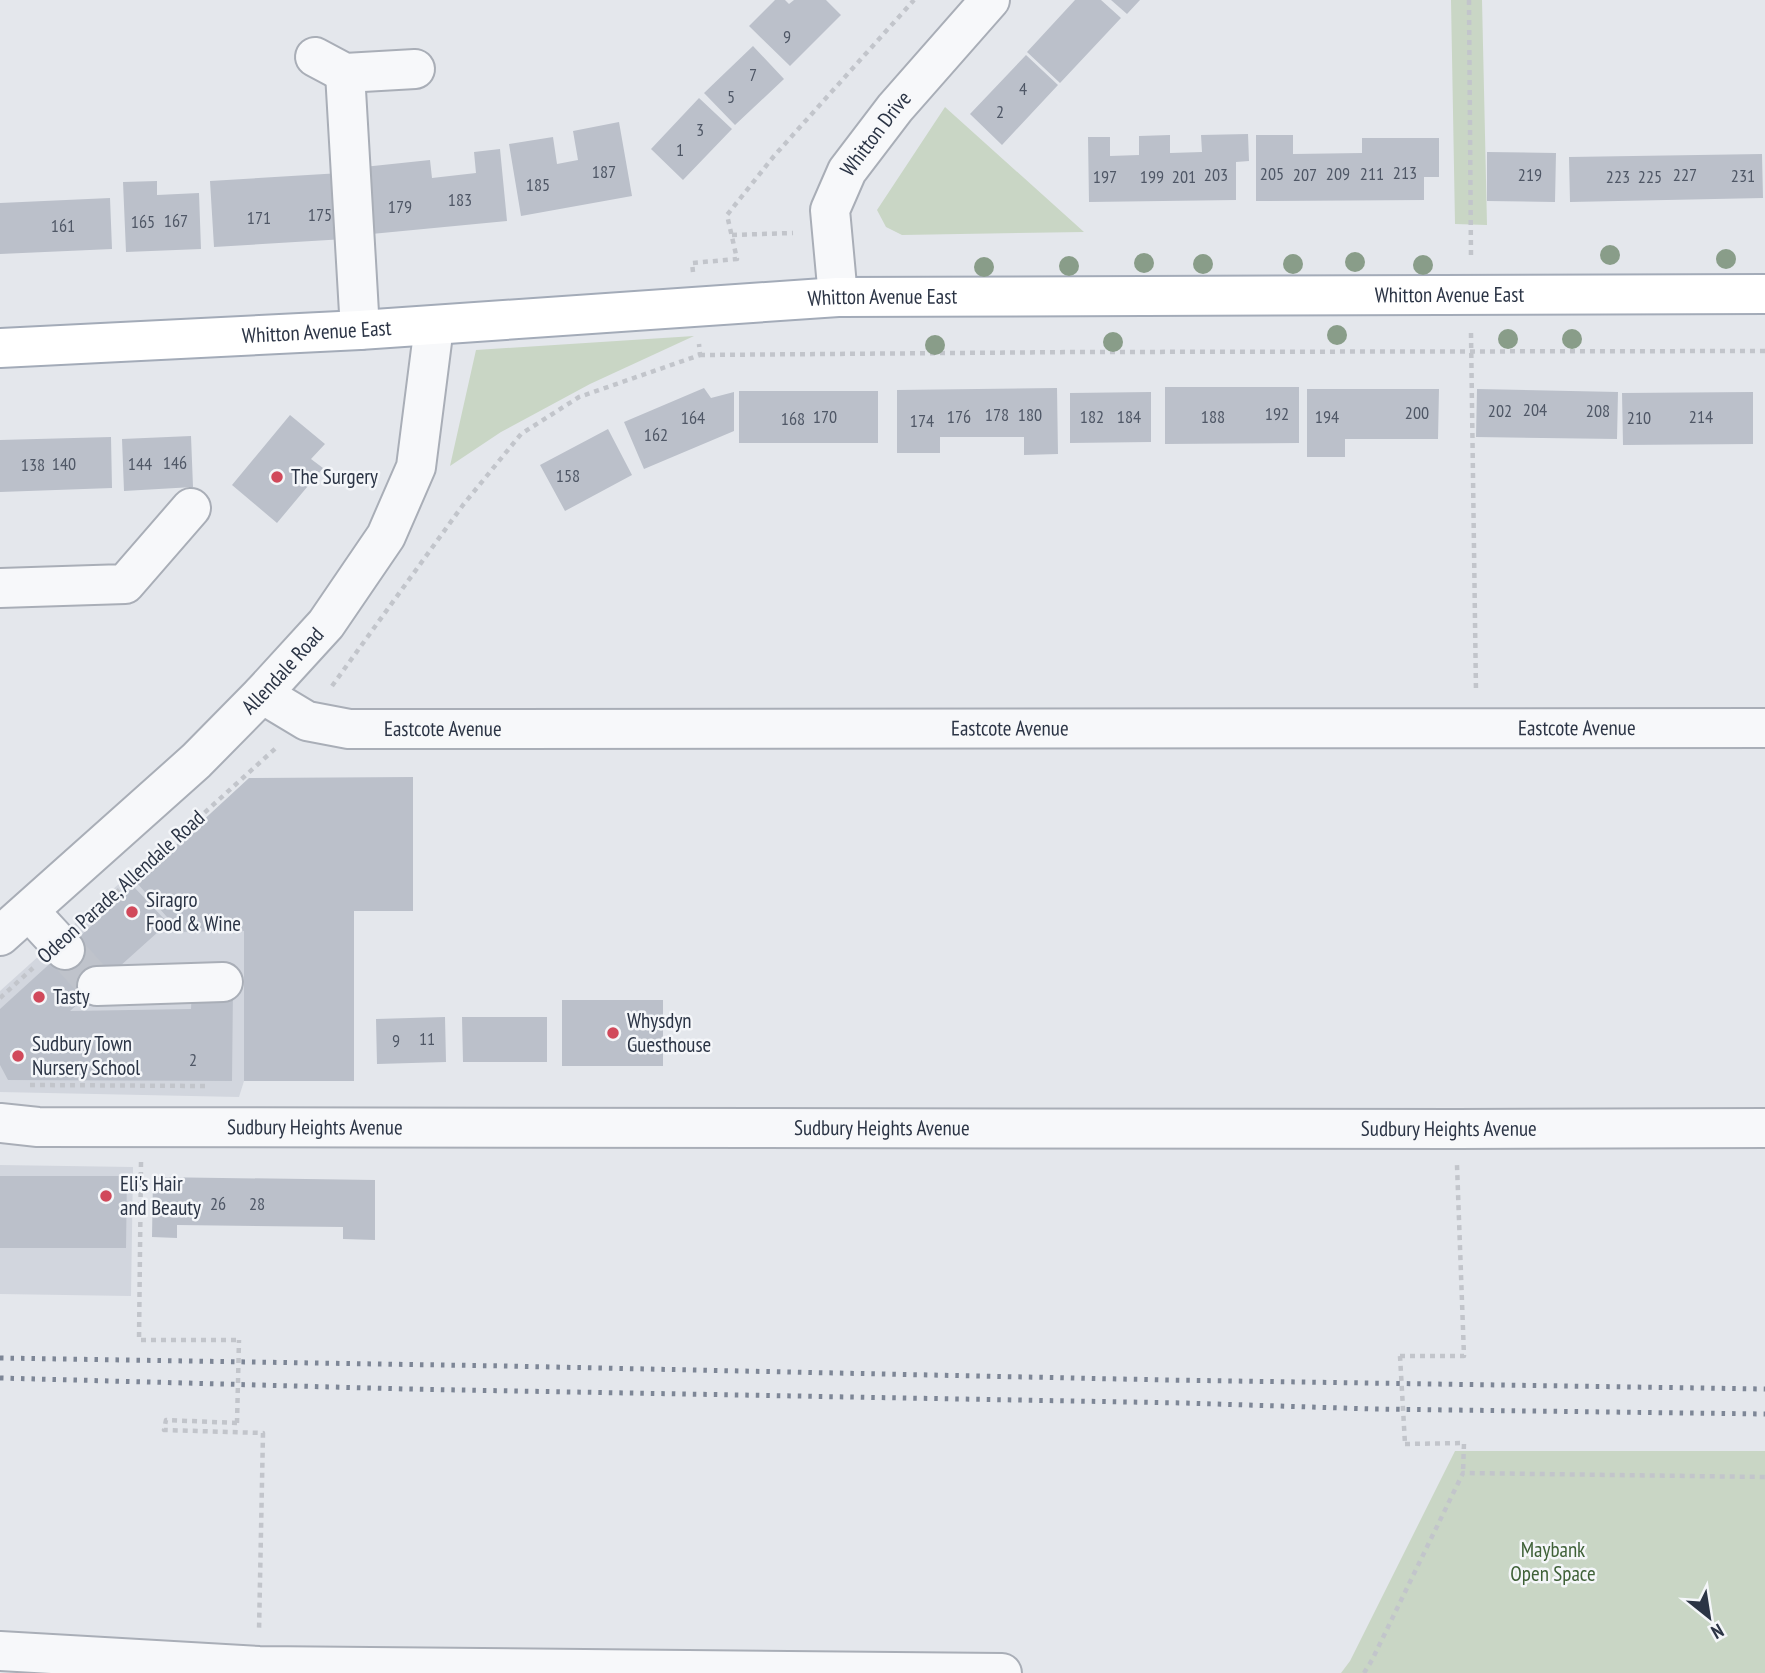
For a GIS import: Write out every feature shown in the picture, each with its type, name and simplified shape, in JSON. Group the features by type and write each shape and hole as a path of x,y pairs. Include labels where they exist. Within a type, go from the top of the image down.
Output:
{"main road":[{"name":"Whitton Avenue East","path":"0,348 434,326 838,297 1765,293"}],"street":[{"name":"Whitton Drive","path":"838,297 830,210 848,171 895,108 990,0"},
{"path":"359,330 330,65 415,69"},
{"name":"Allendale Road","path":"0,936 196,761 326,624 386,537 416,467 434,326"},
{"path":"0,588 125,584 191,508"},
{"name":"Eastcote Avenue","path":"262,694 307,721 349,729 1765,729"},
{"path":"29,911 62,947"},
{"path":"97,986 223,982"},
{"name":"Sudbury Heights Avenue","path":"0,1123 38,1127 1765,1128"},
{"path":"0,1651 259,1666 1002,1673"}],"path":[{"path":"694,284 692,263 737,259 727,215 774,156 914,0"},
{"path":"1469,0 1476,728"},
{"path":"732,235 793,233"},
{"path":"699,336 700,355"},
{"path":"307,721 463,505 521,435 579,397 700,355 1471,350 1765,351"},
{"name":"Odeon Parade, Allendale Road","path":"0,998 62,947 243,777"},
{"path":"28,1085 210,1086"},
{"path":"142,1126 139,1340 239,1340 237,1423 166,1420 164,1430 263,1433 259,1666"},
{"path":"1364,1673 1463,1473 1464,1443 1405,1444 1400,1356 1464,1356 1456,1129"},
{"path":"1463,1473 1765,1477"}],"shaded area":[{"path":"131,873 180,932 244,931 244,1081 239,1097 0,1092 0,991"},
{"path":"0,1165 133,1167 131,1296 0,1294"}],"green space":[{"path":"1451,0 1482,0 1487,225 1455,224"},
{"path":"945,107 1084,232 902,235 886,227 877,210"},
{"path":"694,336 590,384 501,432 450,466 476,350"},
{"name":"Maybank Open Space","path":"1455,1451 1765,1451 1765,1673 1341,1673 1350,1661"}],"building":[{"path":"775,0 785,0 789,4 794,0 826,0 841,15 790,66 749,26"},
{"path":"1075,0 1101,0 1121,18 1060,83 1027,52"},
{"path":"1111,0 1140,0 1127,14"},
{"path":"753,46 784,79 735,125 704,93"},
{"path":"1026,55 1058,85 1002,145 970,114"},
{"path":"699,98 732,129 683,180 651,149"},
{"path":"619,122 632,196 521,216 509,144 553,137 557,164 578,160 573,131"},
{"path":"1248,134 1249,161 1236,162 1236,200 1089,202 1088,137 1110,137 1110,156 1139,155 1139,136 1170,135 1170,153 1202,152 1201,135"},
{"path":"1256,135 1293,135 1293,154 1362,153 1362,138 1439,138 1439,177 1424,177 1424,200 1256,201"},
{"path":"500,149 507,221 361,235 354,168 430,160 432,178 476,173 474,152"},
{"path":"1487,152 1556,153 1555,202 1487,201"},
{"path":"1762,154 1763,198 1570,202 1569,157"},
{"path":"341,173 345,239 214,247 210,181"},
{"path":"157,181 157,195 199,193 201,249 126,252 123,182"},
{"path":"110,198 112,249 0,254 0,203"},
{"path":"1165,387 1299,387 1299,443 1165,444"},
{"path":"704,388 711,398 734,392 734,431 644,469 624,422"},
{"path":"1057,388 1058,454 1024,455 1024,437 940,437 940,453 897,453 897,390"},
{"path":"1307,389 1439,389 1438,439 1345,439 1345,457 1307,457"},
{"path":"1477,389 1618,392 1617,439 1476,437"},
{"path":"739,391 878,391 878,443 739,443"},
{"path":"1151,392 1151,442 1070,443 1070,393"},
{"path":"1753,392 1753,444 1623,445 1622,393"},
{"name":"The Surgery","path":"290,415 325,444 311,459 323,468 277,523 232,485"},
{"path":"608,429 632,475 565,511 540,465"},
{"path":"191,436 193,487 124,491 122,439"},
{"path":"111,437 112,488 0,492 0,440"},
{"path":"413,777 413,911 354,911 354,1081 244,1081 244,931 180,932 136,882 249,778"},
{"path":"134,887 168,923 70,1011 191,1009 192,989 233,989 232,1081 8,1080 0,1065 0,1009"},
{"name":"Whysdyn Guesthouse","path":"562,1000 663,1000 663,1066 562,1066"},
{"path":"445,1017 446,1062 377,1064 376,1019"},
{"path":"462,1017 547,1017 547,1062 463,1062"},
{"path":"0,1176 127,1176 126,1248 0,1248"},
{"path":"153,1177 375,1180 375,1240 343,1239 343,1227 177,1225 177,1238 152,1237"}],"tunnel":[{"path":"65,950 97,986"}],"railway":[{"path":"0,1358 1765,1389"},
{"path":"0,1378 1373,1409 1765,1414"}],"place":[{"name":"The Surgery","path":"277,477"},
{"name":"Siragro Food & Wine","path":"132,912"},
{"name":"Tasty","path":"39,997"},
{"name":"Whysdyn Guesthouse","path":"613,1033"},
{"name":"Sudbury Town Nursery School","path":"18,1056"},
{"name":"Eli's Hair and Beauty","path":"106,1196"}]}
